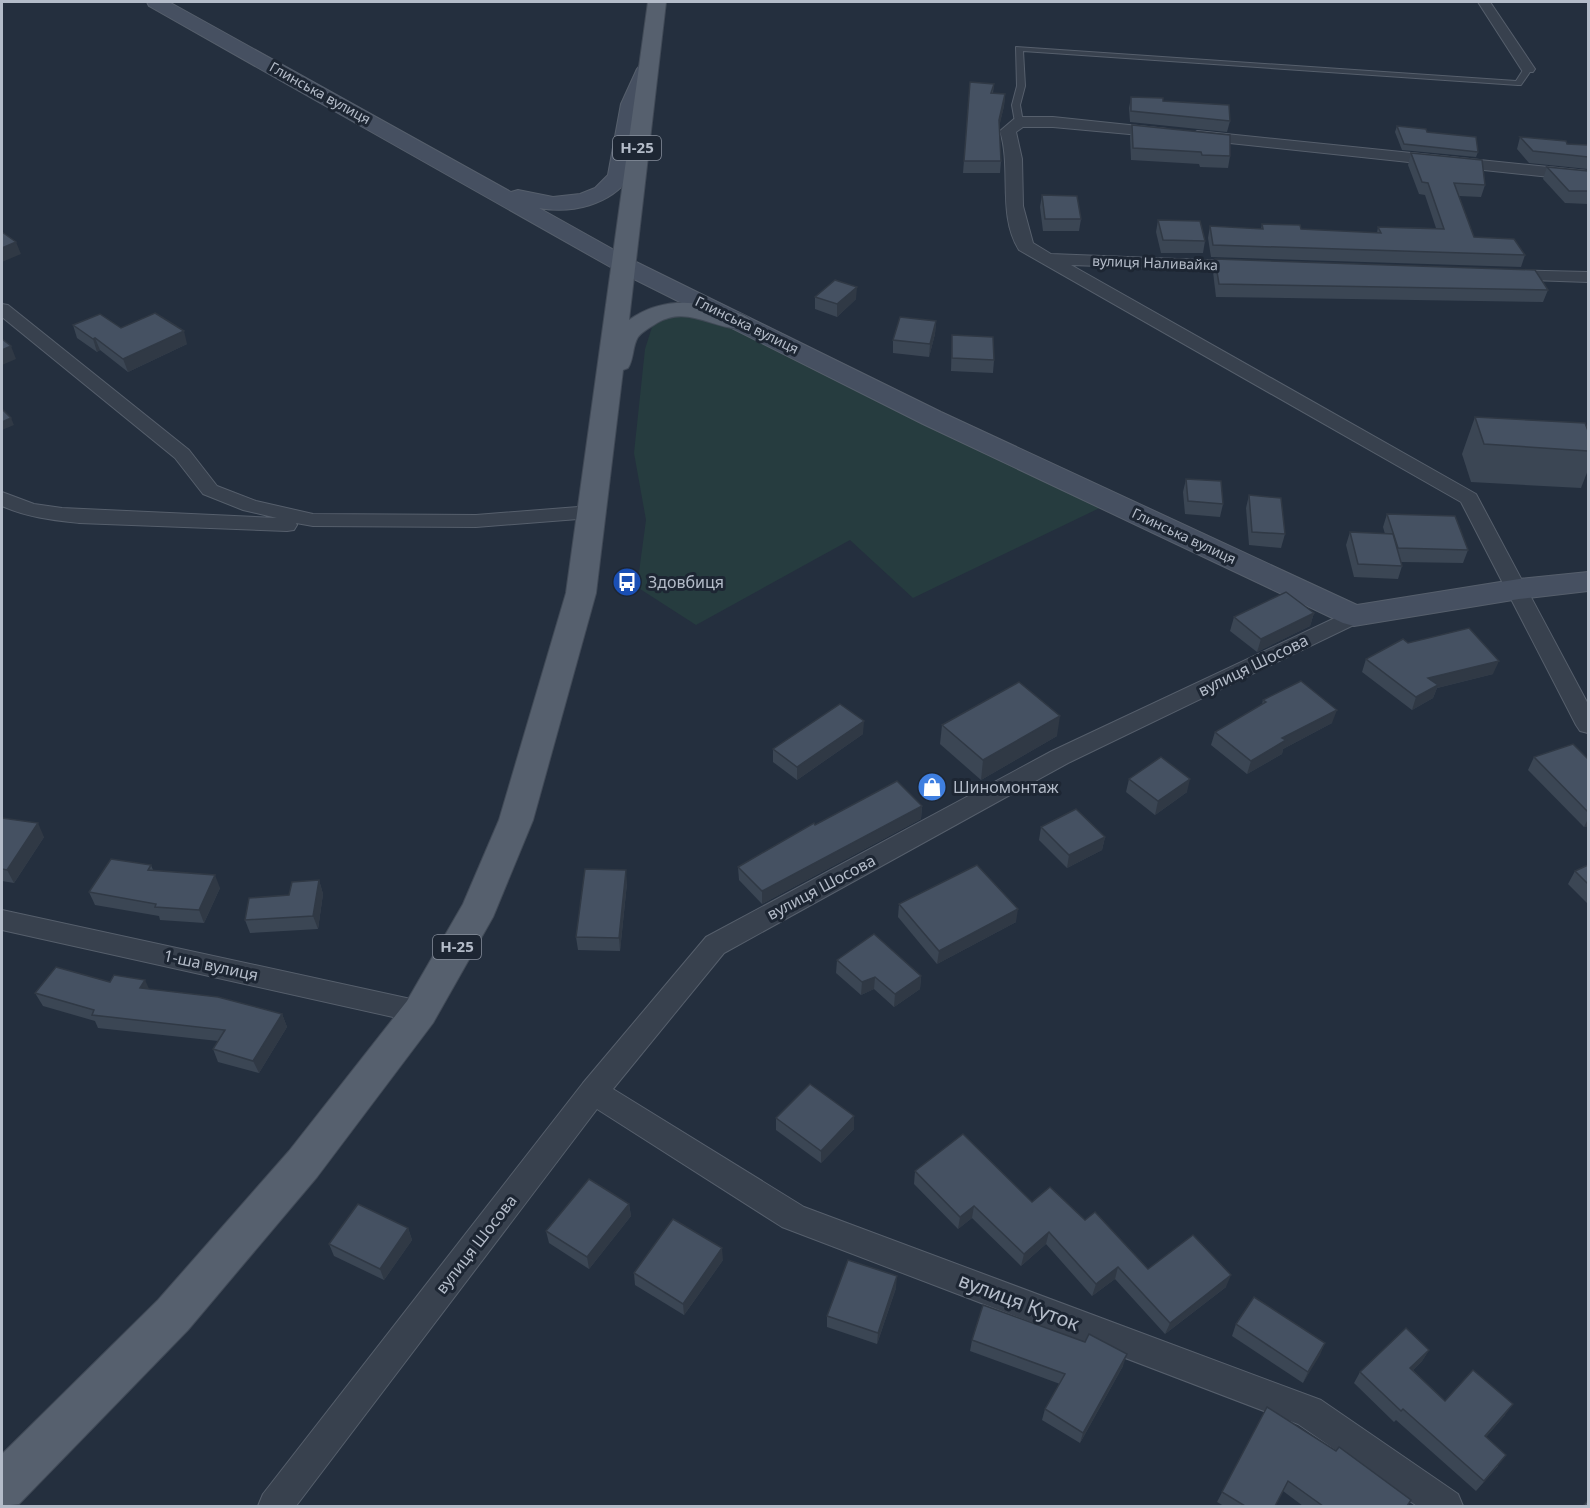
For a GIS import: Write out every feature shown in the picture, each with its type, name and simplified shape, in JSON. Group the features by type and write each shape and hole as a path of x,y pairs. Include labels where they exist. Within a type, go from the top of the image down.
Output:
{"main road":[{"name":"Н-25","path":"2,1487 173,1315 303,1164 420,1012 480,907 516,820 582,593 657,2"},
{"path":"605,403 613,396 623,342 631,330 650,315 674,307 698,309 740,322"}],"street":[{"name":"Глинська вулиця","path":"156,2 622,264 932,418 1354,616"},
{"path":"1484,2 1528,69"},
{"path":"491,190 553,204 584,200 603,194 619,177 631,104 647,69"},
{"path":"1588,176 1053,122 1019,123 1008,132 1014,142 1016,161 1014,200 1025,246 1469,498 1519,589 1588,725"},
{"name":"вулиця Наливайка","path":"1046,259 1258,266"},
{"path":"1494,274 1588,277"},
{"path":"2,309 182,454 210,490 249,506 313,520"},
{"path":"2,498 16,507 78,516 215,524 287,525 313,520 476,521 591,512"},
{"name":"вулиця Шосова","path":"275,1506 593,1092 715,945 1060,757 1354,616 1519,589 1588,582"},
{"name":"1-ша вулиця","path":"2,920 271,977 420,1012"},
{"name":"вулиця Куток","path":"593,1092 793,1217 1309,1412 1446,1506"}],"lane":[{"path":"1019,123 1016,105 1021,86 1019,49 1518,83 1528,69"}],"green space":[{"path":"690,306 1112,502 913,598 850,540 696,625 637,587 646,520 634,453 645,349 653,324"}],"building":[{"path":"970,82 994,84 991,93 1005,94 999,120 1001,161 964,161"},
{"path":"1131,97 1229,105 1230,121 1131,111"},
{"path":"1132,125 1230,135 1230,156 1133,148"},
{"path":"1397,126 1426,129 1427,132 1476,137 1478,152 1404,144"},
{"path":"1520,137 1588,145 1588,157 1533,151"},
{"path":"1411,153 1482,160 1485,185 1454,183 1474,237 1514,239 1525,255 1213,245 1210,226 1263,229 1262,224 1300,225 1301,229 1381,233 1378,227 1444,229 1428,183 1422,182"},
{"path":"1547,167 1588,171 1588,191 1569,191"},
{"path":"1042,195 1077,196 1081,219 1045,219"},
{"path":"1158,220 1200,221 1205,241 1163,240"},
{"path":"2,232 16,242 2,248"},
{"path":"1215,259 1535,270 1548,290 1219,284"},
{"path":"835,280 857,287 837,304 815,297"},
{"path":"155,313 184,331 123,359 73,325 100,314 121,328"},
{"path":"900,317 936,321 930,344 893,340"},
{"path":"952,335 993,337 994,360 952,358"},
{"path":"2,339 11,346 2,350"},
{"path":"2,409 11,418 2,422"},
{"path":"1475,417 1585,423 1588,431 1588,451 1484,444"},
{"path":"1186,479 1221,481 1223,504 1188,501"},
{"path":"1249,495 1281,498 1285,534 1252,532"},
{"path":"1387,514 1455,516 1468,550 1398,548"},
{"path":"1350,532 1393,534 1402,566 1358,564"},
{"path":"1286,592 1314,613 1261,639 1234,617"},
{"path":"1469,628 1499,661 1428,678 1438,685 1416,697 1366,659 1403,639 1408,643"},
{"path":"1301,681 1337,710 1282,738 1286,740 1251,761 1215,732 1266,702 1263,700"},
{"path":"1019,682 1060,716 983,760 942,725"},
{"path":"840,704 864,721 797,767 773,749"},
{"path":"1573,744 1588,759 1588,812 1534,757"},
{"path":"1161,757 1190,779 1158,801 1129,779"},
{"path":"897,781 922,806 762,891 738,867 814,823 815,825"},
{"path":"1076,809 1105,837 1069,855 1041,827"},
{"path":"2,818 38,823 7,870 2,869"},
{"path":"111,859 151,865 148,870 215,875 199,910 155,907 156,904 89,892"},
{"path":"977,865 1018,909 939,951 899,904"},
{"path":"1588,865 1588,884 1575,871"},
{"path":"585,869 626,870 619,938 576,937"},
{"path":"319,880 313,916 245,920 249,898 289,895 292,882"},
{"path":"874,934 921,976 895,994 875,977 862,982 837,960"},
{"path":"56,967 110,982 114,975 145,980 140,988 218,997 282,1014 253,1061 213,1049 225,1030 92,1015 94,1010 35,993"},
{"path":"810,1084 854,1116 821,1151 776,1118"},
{"path":"963,1134 1032,1202 1050,1187 1085,1220 1095,1212 1148,1269 1193,1235 1231,1275 1170,1323 1118,1267 1096,1284 1049,1232 1024,1254 974,1206 960,1217 915,1171"},
{"path":"589,1179 629,1204 587,1257 546,1231"},
{"path":"358,1204 408,1228 380,1269 329,1244"},
{"path":"673,1219 722,1248 683,1304 634,1273"},
{"path":"848,1260 897,1276 878,1333 827,1316"},
{"path":"1254,1297 1325,1343 1308,1372 1236,1324"},
{"path":"983,1305 1085,1342 1089,1334 1127,1354 1083,1433 1045,1409 1065,1374 972,1340"},
{"path":"1406,1328 1429,1350 1410,1368 1445,1401 1473,1370 1513,1404 1485,1436 1506,1455 1484,1481 1403,1409 1401,1411 1360,1372"},
{"path":"1267,1407 1336,1451 1339,1447 1411,1500 1407,1506 1323,1506 1288,1481 1275,1506 1245,1506 1222,1492"}],"place":[{"name":"Здовбиця","path":"627,582"},
{"name":"Шиномонтаж","path":"932,787"}]}
